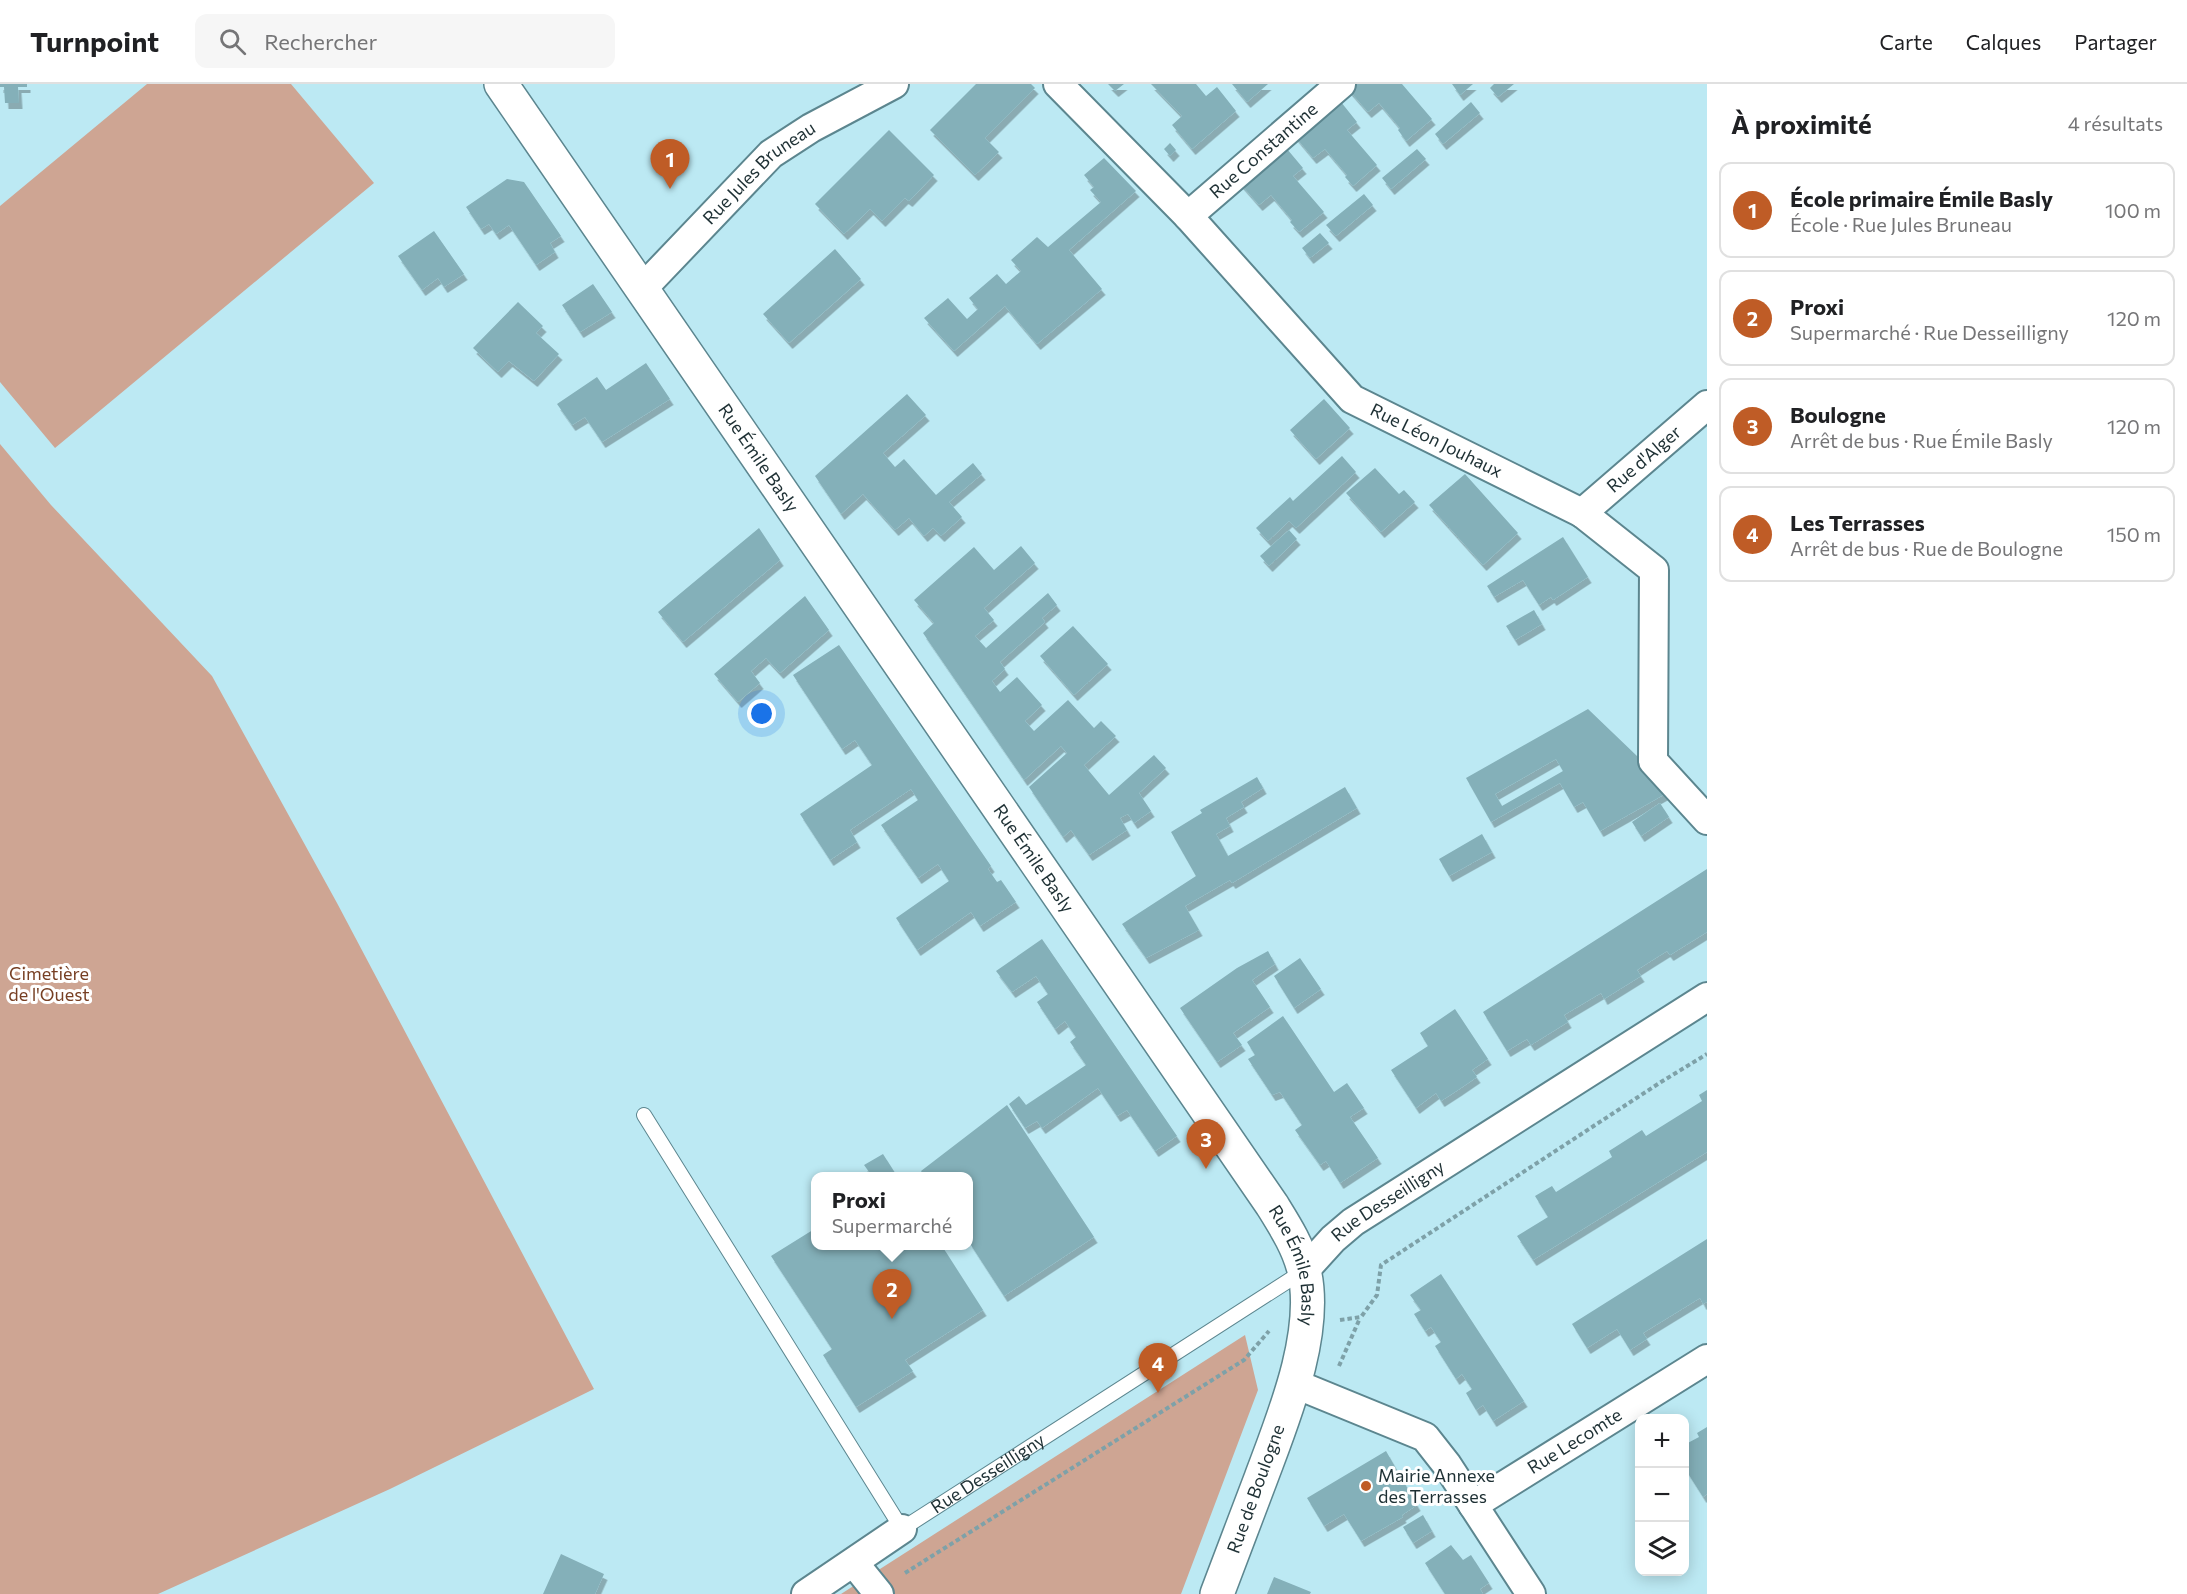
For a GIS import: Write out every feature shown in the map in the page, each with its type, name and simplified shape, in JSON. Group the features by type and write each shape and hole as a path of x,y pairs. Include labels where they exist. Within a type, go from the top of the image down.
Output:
{"street":[{"name":"Rue Émile Basly","path":"501,84 1272,1205 1293,1239 1304,1271 1307,1298 1307,1321 1293,1383"},
{"name":"Rue Jules Bruneau","path":"643,288 771,154 811,128 894,84"},
{"name":"Rue Léon Jouhaux","path":"1058,84 1188,216 1352,399 1582,513 1654,570 1653,761 1707,820"},
{"name":"Rue Constantine","path":"1188,216 1341,84"},
{"name":"Rue d'Alger","path":"1582,513 1707,405"},
{"name":"Rue Desseilligny","path":"1304,1271 1333,1239 1353,1222 1707,997"},
{"name":"Rue Lecomte","path":"1473,1505 1707,1359"},
{"path":"1293,1383 1425,1437 1448,1465 1531,1594"},
{"name":"Rue de Boulogne","path":"1218,1594 1282,1421 1293,1383"},
{"name":"Rue Desseilligny","path":"806,1594 902,1529"},
{"path":"854,1563 877,1593"}],"lane":[{"path":"644,1115 902,1529"},
{"name":"Rue Desseilligny","path":"902,1529 1304,1271"}],"path":[{"path":"1328,1398 1343,1355 1360,1317 1377,1295 1381,1265 1707,1054"},
{"path":"1332,1321 1360,1317"},
{"path":"877,1593 1244,1360 1275,1323"}],"green space":[{"path":"147,84 291,84 374,183 55,448 0,382 0,206"},
{"name":"Cimetière de l'Ouest","path":"0,444 51,505 212,676 337,903 594,1389 390,1489 158,1594 0,1594"},
{"path":"1245,1335 1258,1390 1181,1594 841,1594"}],"building":[{"path":"0,84 27,84 27,87 18,87 19,103 5,103 4,87 0,87"},
{"path":"976,84 1031,84 1035,88 985,138 999,152 975,175 930,130"},
{"path":"1108,84 1124,84 1115,91"},
{"path":"1151,84 1196,84 1206,96 1217,87 1236,111 1192,149 1172,125 1182,116"},
{"path":"1232,84 1268,84 1247,102"},
{"path":"1352,84 1402,84 1432,119 1406,141 1398,130 1400,128 1379,103 1368,112 1347,88"},
{"path":"1452,84 1473,84 1460,95"},
{"path":"1494,84 1514,84 1498,97 1490,88"},
{"path":"1337,97 1357,122 1347,130 1377,165 1353,186 1345,177 1347,175 1325,149 1313,158 1293,134"},
{"path":"1471,102 1480,113 1443,144 1435,134"},
{"path":"889,130 934,175 909,201 905,198 882,221 870,209 844,234 815,204"},
{"path":"1170,143 1176,150 1170,156 1164,149"},
{"path":"1282,143 1303,168 1293,176 1324,212 1299,232 1271,195 1259,205 1238,181"},
{"path":"1417,149 1426,159 1391,189 1382,178"},
{"path":"1104,158 1136,191 1069,250 1102,289 1037,344 1005,306 954,351 924,318 948,298 967,319 978,309 969,298 997,274 1006,284 1021,271 1011,260 1037,237 1048,247 1101,202 1090,190 1094,187 1084,175"},
{"path":"507,179 524,182 561,236 550,243 555,252 536,265 509,225 496,234 489,224 481,229 466,207"},
{"path":"1364,194 1373,205 1336,236 1326,225"},
{"path":"434,231 464,274 444,287 438,278 422,290 398,256"},
{"path":"1320,233 1329,243 1310,258 1302,248"},
{"path":"835,249 861,279 789,343 763,314"},
{"path":"593,284 612,312 580,332 562,305"},
{"path":"518,302 543,326 536,333 559,354 534,381 509,361 498,372 473,348"},
{"path":"646,363 670,399 602,442 585,417 572,425 557,404 597,377 606,390"},
{"path":"907,394 926,415 883,453 895,467 904,459 936,495 973,463 982,474 949,502 962,517 941,536 933,528 924,536 909,518 895,530 863,494 841,514 815,476"},
{"path":"1324,399 1350,428 1316,459 1290,430"},
{"path":"1342,456 1356,472 1296,528 1289,521 1268,541 1256,528 1290,497 1293,501"},
{"path":"1375,468 1399,494 1404,490 1415,502 1381,532 1346,493"},
{"path":"1465,474 1518,533 1483,565 1429,505"},
{"path":"759,528 780,560 683,642 658,612"},
{"path":"1289,530 1297,539 1269,566 1260,556"},
{"path":"1563,537 1588,577 1553,600 1551,597 1539,605 1523,580 1494,597 1487,586"},
{"path":"1021,546 1035,563 984,608 994,620 975,636 986,648 1048,593 1057,605 1042,618 1045,622 1000,662 1005,669 992,681 1000,692 1017,677 1042,705 1025,721 1034,731 1068,700 1094,728 1101,721 1116,736 1084,765 1109,795 1154,755 1166,768 1139,793 1151,811 1134,823 1128,814 1120,818 1127,830 1089,855 1071,830 1063,837 1029,787 1067,753 1061,746 1024,780 923,633 934,623 914,600 974,547 994,570"},
{"path":"805,596 829,630 780,673 766,658 751,671 760,683 738,702 714,674"},
{"path":"1534,610 1542,624 1515,640 1506,626"},
{"path":"1073,626 1108,664 1074,695 1040,656"},
{"path":"839,645 991,866 988,869 997,882 1001,880 1016,902 980,926 971,912 917,950 896,918 949,881 938,864 918,878 881,825 918,800 911,789 850,830 857,842 830,860 800,814 872,765 855,740 842,749 793,675"},
{"path":"1588,709 1637,756 1665,794 1600,831 1583,802 1574,807 1560,783 1491,822 1466,778","holes":["1556,759 1563,771 1502,806 1495,794"]},
{"path":"1257,777 1263,788 1241,802 1244,807 1226,818 1230,826 1216,834 1228,856 1345,787 1357,808 1232,883 1230,880 1185,906 1199,930 1146,958 1122,924 1196,876 1171,832 1202,813 1200,810"},
{"path":"1660,803 1669,817 1641,836 1632,822"},
{"path":"1482,834 1492,852 1449,876 1439,859"},
{"path":"1707,869 1707,932 1670,955 1667,951 1637,970 1641,976 1604,999 1601,993 1564,1015 1568,1022 1531,1045 1527,1039 1507,1051 1483,1012"},
{"path":"1042,939 1177,1136 1155,1151 1127,1110 1117,1116 1098,1088 1042,1128 1037,1121 1025,1128 1009,1104 1019,1096 1026,1105 1086,1065 1070,1042 1076,1037 1065,1021 1055,1029 1037,1002 1048,994 1036,976 1012,992 996,971"},
{"path":"1268,951 1275,964 1252,980 1270,1007 1233,1033 1242,1045 1217,1062 1180,1008 1237,968"},
{"path":"1300,958 1321,989 1294,1008 1274,976"},
{"path":"1455,1009 1488,1059 1472,1070 1477,1077 1458,1090 1441,1101 1436,1093 1416,1108 1391,1070 1428,1046 1420,1033"},
{"path":"1283,1016 1334,1092 1347,1083 1364,1108 1350,1117 1378,1158 1340,1183 1326,1161 1320,1165 1295,1130 1302,1125 1280,1092 1272,1095 1248,1059 1255,1055 1247,1042"},
{"path":"1707,1090 1707,1152 1533,1260 1517,1236 1548,1217 1535,1196 1552,1186 1556,1192 1612,1157 1609,1151 1642,1130 1646,1136 1702,1101 1699,1095"},
{"path":"1007,1105 1094,1237 1004,1296 973,1248 973,1172 921,1171"},
{"path":"883,1154 894,1172 869,1172 864,1165"},
{"path":"811,1231 811,1250 945,1250 983,1310 905,1360 913,1371 856,1407 823,1355 832,1349 771,1256"},
{"path":"1707,1239 1707,1302 1703,1304 1700,1298 1643,1333 1647,1339 1630,1350 1617,1329 1587,1348 1572,1324"},
{"path":"1441,1274 1524,1401 1493,1421 1483,1405 1476,1410 1466,1393 1472,1389 1462,1374 1456,1379 1435,1346 1441,1342 1431,1327 1425,1331 1414,1314 1421,1310 1410,1295"},
{"path":"1707,1427 1707,1494 1703,1497 1689,1475 1689,1442 1699,1437 1697,1433"},
{"name":"Mairie Annexe des Terrasses","path":"1386,1451 1417,1505 1402,1515 1403,1517 1361,1541 1344,1514 1324,1526 1307,1498"},
{"path":"1423,1515 1432,1531 1413,1543 1403,1527"},
{"path":"1451,1545 1463,1560 1471,1555 1489,1583 1480,1589 1483,1594 1445,1594 1425,1563"},
{"path":"561,1554 604,1574 595,1594 543,1594"},
{"path":"1274,1577 1311,1592 1310,1594 1267,1594"}],"place":[{"name":"École primaire Émile Basly","path":"670,189"},
{"name":"Boulogne","path":"1206,1169"},
{"name":"Proxi","path":"892,1319"},
{"name":"Les Terrasses","path":"1158,1393"},
{"name":"Mairie Annexe des Terrasses","path":"1366,1486"}]}
